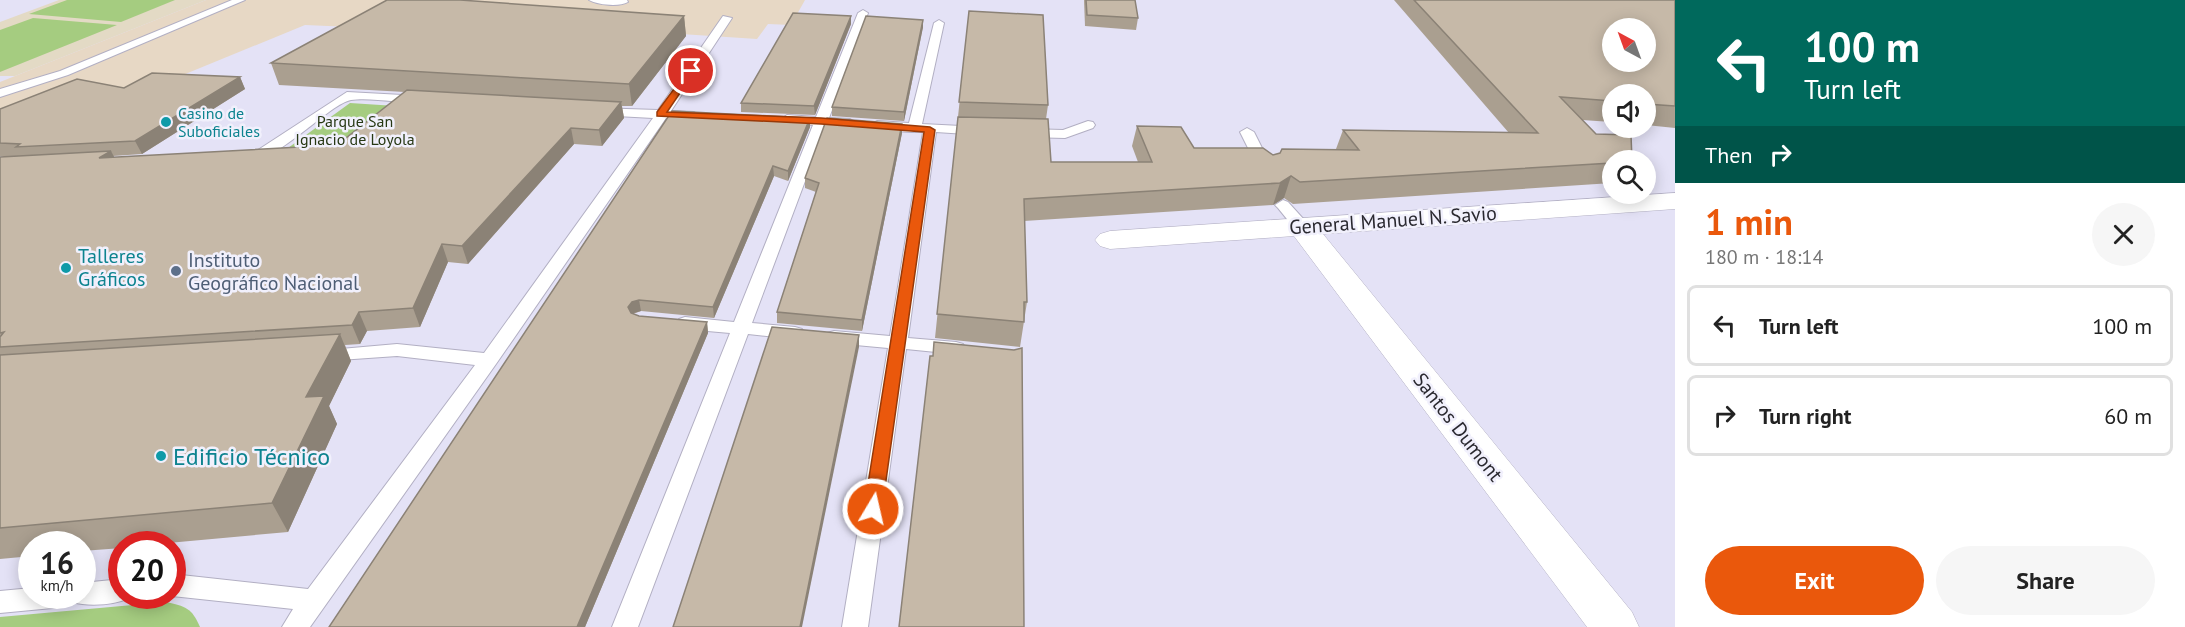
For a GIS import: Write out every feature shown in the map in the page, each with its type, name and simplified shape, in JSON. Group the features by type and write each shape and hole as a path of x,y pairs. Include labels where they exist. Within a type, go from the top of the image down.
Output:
{"street":[{"name":"General Manuel N. Savio","path":"1110,240 1292,215 1675,201"},
{"name":"Santos Dumont","path":"1292,215 1615,627"}],"lane":[{"path":"0,93 64,73 240,0"},
{"path":"594,0 623,2"},
{"path":"625,627 863,13"},
{"path":"295,627 489,360 717,36 727,18"},
{"path":"855,627 898,343 922,129 939,23"},
{"path":"238,155 261,154 347,96 431,101"},
{"path":"587,110 706,116"},
{"path":"775,119 922,129 1065,134 1088,125"},
{"path":"1247,132 1266,170"},
{"path":"663,321 978,350"},
{"path":"304,356 397,350 489,360"},
{"path":"186,586 313,600"},
{"path":"0,602 18,600"}],"shaded area":[{"path":"59,0 206,0 15,76 0,76 0,22"},
{"path":"206,0 805,0 791,25 768,24 757,39 681,34 444,31 305,25 83,116 0,110 0,82"}],"green space":[{"path":"67,0 175,0 121,22 29,14"},
{"path":"33,18 117,25 0,72 0,30"},
{"name":"Parque San Ignacio de Loyola","path":"350,103 411,107 427,145 288,148"},
{"path":"96,608 186,609 191,612 200,627 0,627 0,617"}],"building":[{"path":"387,0 460,0 684,16 629,84 271,63"},
{"path":"1086,0 1135,0 1138,18 1087,15"},
{"path":"1414,0 1675,0 1675,106 1656,105 1656,84 1602,84 1602,100 1560,97 1596,134 1602,134 1602,138 1631,138 1632,150 1602,150 1602,164 1300,182 1291,176 1280,183 1024,199 1027,302 1024,302 1024,322 937,314 958,117 1048,119 1051,162 1152,162 1137,126 1181,127 1194,148 1263,148 1273,155 1280,153 1282,149 1359,150 1343,130 1538,133"},
{"path":"969,11 1043,15 1048,105 959,102"},
{"path":"793,13 851,16 814,106 741,103"},
{"path":"866,16 923,20 904,112 832,107"},
{"path":"152,73 240,77 135,141 16,147 20,144 0,143 0,109 77,79 124,88"},
{"path":"407,90 621,102 599,130 571,128 462,246 442,244 413,308 359,312 352,325 0,347 0,337 4,332 0,333 0,157 111,151 99,158 337,145"},
{"path":"672,111 810,118 788,171 773,166 713,307 639,300 632,302 628,307 631,313 639,316 707,322 577,627 329,627"},
{"path":"827,118 902,124 862,320 777,312 819,183 805,178"},
{"path":"772,327 859,335 800,627 673,627"},
{"name":"Edificio Técnico","path":"340,334 306,397 324,396 272,503 0,528 0,355"},
{"path":"934,342 1014,350 1022,348 1024,627 899,627 930,356 933,356"}],"place":[{"name":"Casino de Suboficiales","path":"166,122"},
{"name":"Talleres Gráficos","path":"66,268"},
{"name":"Instituto Geográfico Nacional","path":"176,271"},
{"name":"Edificio Técnico","path":"161,456"}],"route":[{"path":"691,71 661,114 821,121 930,130 873,509"}]}
